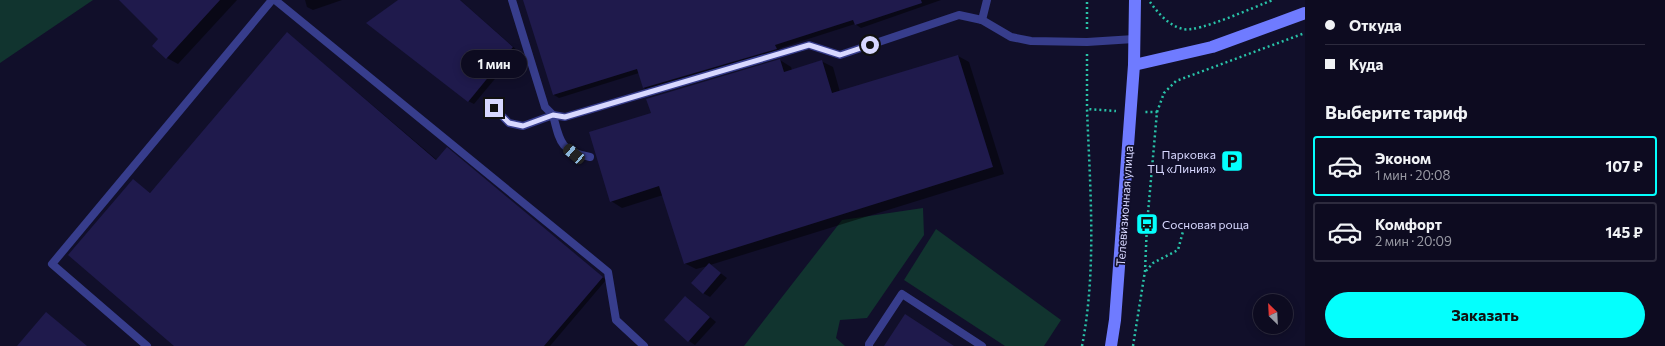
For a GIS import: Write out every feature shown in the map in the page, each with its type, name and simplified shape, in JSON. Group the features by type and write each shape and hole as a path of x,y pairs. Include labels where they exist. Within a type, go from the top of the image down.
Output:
{"street":[{"name":"Телевизионная улица","path":"1111,346 1115,320 1134,65 1135,0"},
{"path":"1134,65 1212,47 1305,13"}],"lane":[{"path":"147,346 52,264 272,0"},
{"path":"275,0 608,272 616,320 644,346"},
{"path":"512,0 545,107 553,115 560,142 574,154 590,157"},
{"path":"982,20 987,0"},
{"path":"494,108 509,123 523,126 553,115 565,117 809,45 840,55 959,16 982,20 1011,38 1087,42 1134,39"},
{"path":"869,346 902,294 982,346"}],"path":[{"path":"1148,0 1159,16 1183,29 1197,28 1273,0"},
{"path":"1157,112 1164,93 1176,81 1305,33"},
{"path":"1134,346 1145,271 1152,263 1178,250 1185,224"}],"green space":[{"path":"0,0 93,0 0,63"},
{"path":"923,208 924,235 867,318 840,320 836,338 845,346 744,346 842,220"},
{"path":"936,229 1061,320 1044,346 1005,346 904,280"}],"building":[{"path":"119,0 220,0 166,59 152,46 158,39"},
{"path":"398,0 460,0 513,47 468,102 366,23"},
{"path":"523,0 921,0 922,3 855,25 853,20 775,45 777,49 643,88 637,69 553,95"},
{"path":"287,32 436,160 447,147 603,277 544,346 174,346 68,255 133,179 150,193"},
{"path":"958,55 993,167 684,264 659,186 610,202 589,132 651,113 646,99 780,59 784,72 822,60 832,93"},
{"path":"709,263 721,273 703,294 691,283"},
{"path":"685,296 710,317 688,342 664,320"},
{"path":"46,312 87,346 17,346"},
{"path":"905,314 954,346 884,346"}],"place":[{"name":"Парковка ТЦ «Линия»","path":"1232,161"},
{"name":"Сосновая роща","path":"1147,224"}],"route":[{"path":"494,108 509,123 523,126 553,115 565,117 809,45 840,55 870,45"}]}
